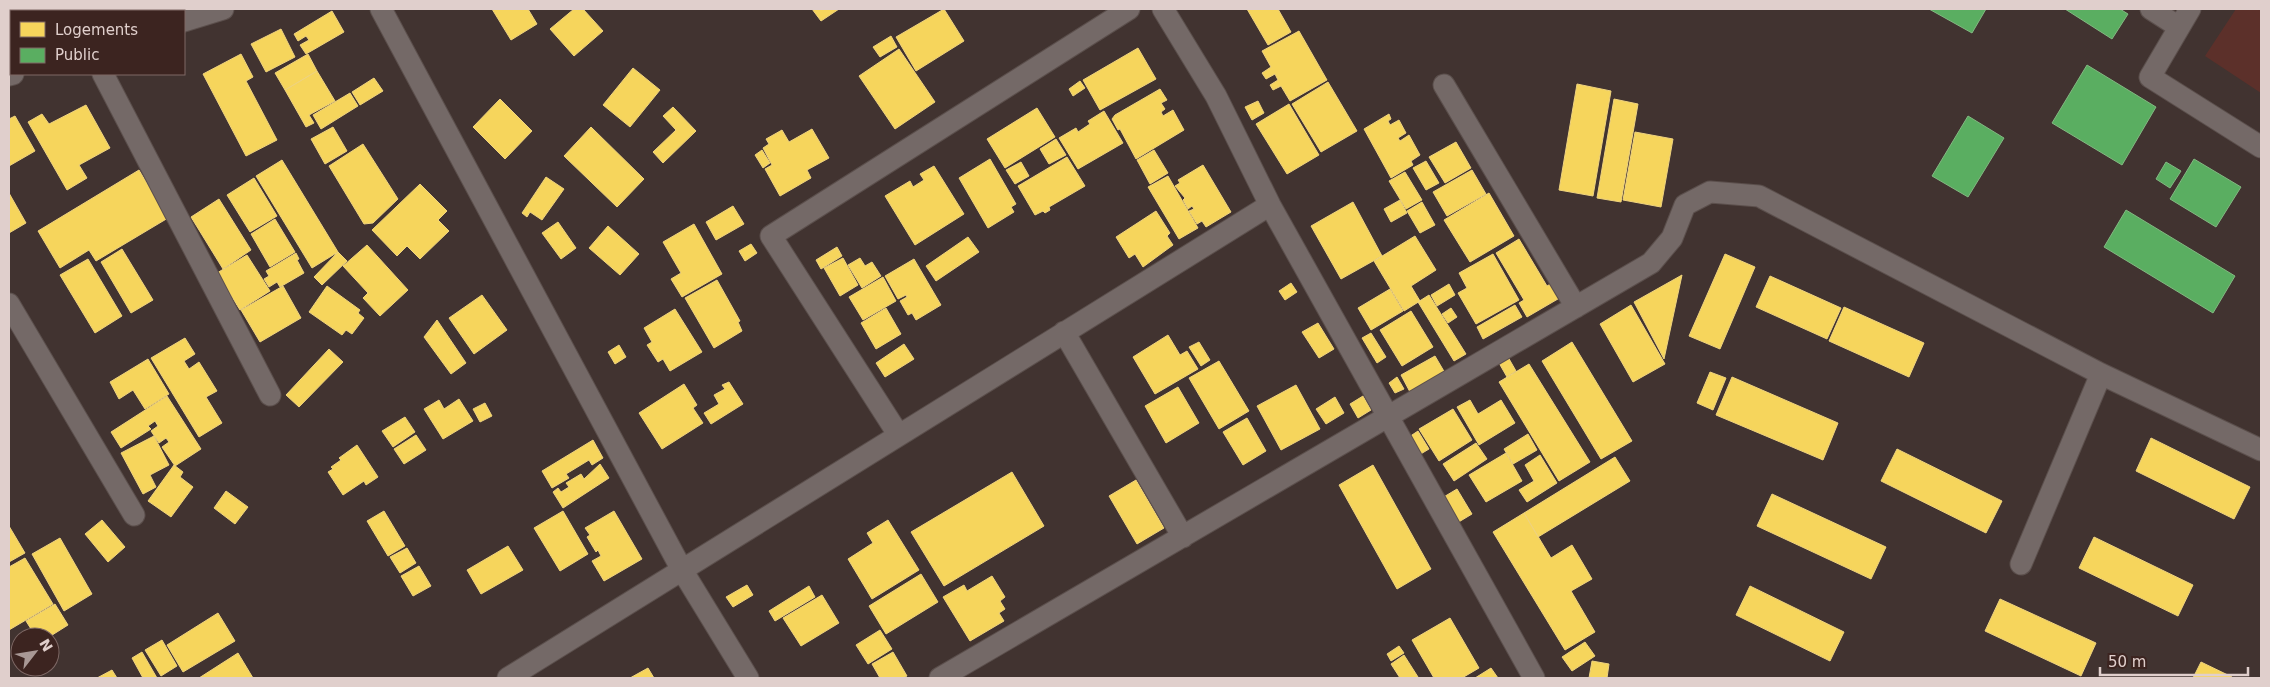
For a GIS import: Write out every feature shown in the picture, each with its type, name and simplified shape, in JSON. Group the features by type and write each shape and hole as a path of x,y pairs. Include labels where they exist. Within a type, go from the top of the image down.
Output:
{"street":[{"path":"185,21 223,9"},
{"path":"381,9 682,570 748,678"},
{"path":"898,434 771,236 1129,9"},
{"path":"1163,9 1216,96 1270,205 1534,678"},
{"path":"2151,9 2185,18 2150,77 2261,147"},
{"path":"104,75 270,395"},
{"path":"1444,85 1576,307"},
{"path":"940,678 1651,263 1672,238 1685,205 1710,192 1759,196 2101,374 2261,450"},
{"path":"508,678 898,434 1270,205"},
{"path":"9,304 134,515"},
{"path":"1064,332 1183,536"},
{"path":"2021,564 2101,374"}],"shaded area":[{"path":"2236,9 2261,9 2261,93 2205,56"}],"building: Logements":[{"path":"492,9 528,9 537,24 511,40"},
{"path":"574,9 583,9 603,31 574,56 550,29"},
{"path":"812,9 839,9 821,21"},
{"path":"944,9 964,41 916,71 896,37"},
{"path":"1247,9 1278,9 1291,32 1268,45"},
{"path":"332,11 344,32 306,54 300,45 309,40 306,36 298,41 294,34"},
{"path":"281,29 295,57 266,72 251,44"},
{"path":"1299,31 1327,80 1290,101 1281,86 1273,90 1270,85 1278,80 1275,74 1266,79 1262,73 1271,67 1262,51"},
{"path":"891,36 897,47 880,57 873,47"},
{"path":"1138,48 1156,79 1100,110 1083,80"},
{"path":"899,49 935,102 895,129 859,76"},
{"path":"241,54 253,77 246,81 277,140 246,156 203,74"},
{"path":"308,54 317,71 285,90 275,73"},
{"path":"633,68 660,90 630,127 603,105"},
{"path":"317,71 335,101 309,115 314,123 306,127 285,90"},
{"path":"374,78 383,91 360,105 352,92"},
{"path":"1080,81 1085,88 1073,96 1069,89"},
{"path":"1328,82 1357,131 1321,152 1292,104"},
{"path":"1577,84 1611,91 1593,196 1559,190"},
{"path":"1160,89 1167,100 1161,103 1165,109 1161,112 1163,116 1173,110 1184,130 1136,159 1120,129 1118,130 1112,119 1115,115"},
{"path":"350,93 358,106 321,129 313,115"},
{"path":"500,99 532,131 505,159 473,127"},
{"path":"1614,99 1638,104 1621,202 1597,198"},
{"path":"1258,101 1264,113 1252,120 1245,107"},
{"path":"1289,104 1319,155 1287,174 1256,124"},
{"path":"86,105 110,148 79,165 87,178 67,190 28,122 42,114 49,124"},
{"path":"673,107 696,131 663,163 653,152 676,130 663,116"},
{"path":"1037,108 1055,137 1005,168 987,139"},
{"path":"1104,111 1123,143 1078,169 1059,138 1076,128 1078,132 1090,124 1088,121"},
{"path":"1389,114 1391,119 1388,121 1390,125 1399,120 1406,133 1398,138 1400,141 1409,135 1420,155 1411,161 1413,165 1391,178 1364,129"},
{"path":"15,116 35,151 9,166 9,119"},
{"path":"333,127 347,151 325,164 311,139"},
{"path":"591,127 644,179 617,207 564,156"},
{"path":"812,129 829,158 807,170 811,178 780,196 765,169 772,165 763,148 769,144 766,139 782,130 789,142"},
{"path":"1635,132 1673,139 1661,207 1623,200"},
{"path":"1056,139 1066,155 1049,164 1040,149"},
{"path":"1456,142 1471,168 1445,183 1429,157"},
{"path":"363,144 398,199 373,223 364,224 329,166"},
{"path":"762,150 770,163 763,168 755,155"},
{"path":"1154,150 1168,173 1150,184 1137,160"},
{"path":"1067,157 1085,186 1049,207 1050,210 1045,213 1043,211 1035,215 1018,186"},
{"path":"990,159 1016,204 1011,207 1014,212 988,228 959,178"},
{"path":"282,160 338,252 312,268 256,176"},
{"path":"1426,161 1439,183 1426,190 1413,168"},
{"path":"1021,162 1029,176 1015,184 1006,170"},
{"path":"1203,165 1231,212 1206,227 1202,221 1197,224 1189,211 1194,209 1192,206 1188,209 1183,200 1185,198 1175,186 1180,183 1178,180"},
{"path":"934,166 964,214 915,245 885,196 910,181 913,187 924,180 920,174"},
{"path":"139,170 168,218 96,261 89,250 60,268 38,231"},
{"path":"1472,170 1486,194 1447,216 1433,192"},
{"path":"1405,172 1422,200 1406,209 1389,181"},
{"path":"1168,176 1198,228 1179,239 1148,187"},
{"path":"546,177 564,189 542,220 530,212 527,217 522,213"},
{"path":"254,178 277,216 250,232 227,195"},
{"path":"420,184 447,211 438,220 449,231 420,259 407,246 397,256 372,230"},
{"path":"9,193 26,223 9,233"},
{"path":"1489,193 1514,236 1470,262 1444,220"},
{"path":"219,199 251,250 223,269 191,217"},
{"path":"1400,200 1407,213 1391,222 1384,209"},
{"path":"1353,202 1382,256 1341,279 1311,226"},
{"path":"1422,202 1435,225 1420,233 1407,211"},
{"path":"733,206 744,224 716,240 706,222"},
{"path":"1156,211 1170,233 1167,236 1173,245 1143,267 1135,254 1129,258 1116,237"},
{"path":"275,219 295,252 270,267 251,234"},
{"path":"558,222 576,248 561,259 542,233"},
{"path":"694,224 722,274 682,297 671,279 681,273 663,242"},
{"path":"608,226 639,254 620,275 589,248"},
{"path":"1415,236 1436,270 1411,286 1420,301 1404,311 1374,261"},
{"path":"968,237 979,252 936,281 926,266"},
{"path":"1519,239 1547,286 1554,282 1563,296 1527,317 1519,303 1524,300 1496,253"},
{"path":"751,244 757,253 745,261 739,251"},
{"path":"367,245 408,290 380,316 363,298 368,293 343,266"},
{"path":"837,247 842,256 821,269 816,260"},
{"path":"122,249 153,300 131,313 101,262"},
{"path":"338,252 347,261 322,285 314,277"},
{"path":"296,253 299,259 297,260 304,273 280,287 277,282 269,287 264,279 269,276 266,271"},
{"path":"1493,254 1519,300 1476,324 1458,293 1467,288 1459,273"},
{"path":"1725,254 1755,267 1720,349 1689,336"},
{"path":"247,255 270,291 240,310 217,273"},
{"path":"843,258 858,285 840,296 824,268"},
{"path":"860,258 865,266 872,262 881,276 862,288 848,265"},
{"path":"88,259 122,316 95,333 60,275"},
{"path":"914,259 941,305 916,320 912,313 908,315 900,301 907,297 906,295 898,299 885,276"},
{"path":"1682,275 1664,359 1634,302"},
{"path":"1770,276 1841,308 1827,339 1756,307"},
{"path":"883,277 896,301 863,320 849,297"},
{"path":"717,280 740,321 738,322 742,331 714,348 685,298"},
{"path":"1291,283 1297,292 1285,300 1279,291"},
{"path":"1449,284 1455,295 1437,306 1431,295"},
{"path":"283,286 301,318 260,342 241,310"},
{"path":"327,286 360,310 358,313 364,318 352,334 346,330 342,335 309,312"},
{"path":"1390,289 1403,311 1371,330 1358,308"},
{"path":"482,295 507,330 474,354 449,318"},
{"path":"1429,295 1466,354 1454,361 1418,302"},
{"path":"1515,305 1522,317 1483,339 1477,327"},
{"path":"1631,305 1665,364 1633,382 1600,324"},
{"path":"1844,307 1924,343 1909,377 1829,341"},
{"path":"886,308 901,334 876,349 861,323"},
{"path":"1451,308 1457,317 1448,323 1442,314"},
{"path":"675,309 702,352 670,371 663,359 658,362 647,345 652,342 644,328"},
{"path":"1411,311 1433,347 1402,366 1380,330"},
{"path":"437,320 466,363 451,374 424,337"},
{"path":"1318,323 1334,349 1319,358 1302,332"},
{"path":"1371,333 1386,357 1377,363 1362,338"},
{"path":"1168,335 1180,355 1187,351 1198,369 1155,394 1133,357"},
{"path":"185,338 195,354 184,361 189,369 199,362 217,391 206,397 222,423 199,437 151,358"},
{"path":"1199,342 1210,360 1201,366 1189,347"},
{"path":"1572,342 1632,441 1601,459 1542,361"},
{"path":"904,344 914,359 885,377 876,363"},
{"path":"619,345 626,357 615,364 608,352"},
{"path":"329,349 343,362 299,407 286,395"},
{"path":"1435,356 1445,373 1410,392 1401,375"},
{"path":"1508,357 1516,371 1507,377 1499,363"},
{"path":"148,359 169,394 145,409 133,390 119,399 110,382"},
{"path":"1219,361 1249,411 1219,429 1189,378"},
{"path":"1529,364 1590,462 1559,481 1499,382"},
{"path":"1710,372 1726,378 1713,410 1697,403"},
{"path":"1397,377 1404,389 1395,393 1389,383"},
{"path":"1732,377 1838,423 1823,460 1716,415"},
{"path":"729,382 743,404 711,424 704,413 719,404 714,395 725,389 722,385"},
{"path":"684,384 697,405 693,408 703,423 662,449 639,413"},
{"path":"1296,385 1320,429 1281,450 1257,406"},
{"path":"1178,387 1199,423 1166,443 1145,406"},
{"path":"167,396 201,449 175,466 162,447 169,442 166,438 159,443 151,431 158,426 155,421 148,426 151,429 121,448 111,432"},
{"path":"1363,396 1371,410 1358,418 1350,404"},
{"path":"1335,397 1344,413 1326,424 1316,409"},
{"path":"459,399 473,421 443,439 424,409 439,400 444,409"},
{"path":"1470,400 1478,414 1501,400 1515,423 1479,445 1457,407"},
{"path":"485,403 492,416 480,422 473,409"},
{"path":"1453,409 1472,440 1439,461 1419,429"},
{"path":"405,417 415,432 393,447 382,431"},
{"path":"1247,418 1266,451 1243,465 1223,432"},
{"path":"1418,431 1429,449 1419,455 1409,437"},
{"path":"1528,434 1537,450 1513,464 1504,449"},
{"path":"416,435 426,450 404,464 394,449"},
{"path":"154,436 169,465 150,475 156,487 143,494 121,453"},
{"path":"2151,438 2250,487 2234,519 2136,471"},
{"path":"593,440 603,458 592,465 589,460 566,474 569,478 552,488 542,471"},
{"path":"1476,443 1487,459 1454,481 1443,464"},
{"path":"357,445 378,477 366,485 364,481 343,495 328,472 333,469 331,467 341,460 339,458"},
{"path":"1897,449 2002,501 1986,533 1881,481"},
{"path":"1506,453 1522,481 1486,502 1469,475"},
{"path":"1540,455 1557,483 1527,502 1519,490 1534,481 1525,465"},
{"path":"1615,457 1630,481 1538,537 1524,513"},
{"path":"600,464 609,478 563,508 553,492 558,488 561,492 569,487 566,483 581,474 584,479"},
{"path":"174,465 183,472 180,477 193,487 171,517 148,501"},
{"path":"1373,465 1431,569 1397,589 1339,485"},
{"path":"1012,472 1044,526 944,586 911,532"},
{"path":"1136,480 1164,528 1137,544 1109,496"},
{"path":"1457,489 1472,514 1457,523 1442,498"},
{"path":"226,491 248,507 235,524 214,508"},
{"path":"1772,494 1886,547 1871,579 1757,526"},
{"path":"384,511 405,546 388,556 367,521"},
{"path":"563,511 588,554 560,571 534,528"},
{"path":"614,511 642,559 604,581 592,561 601,556 598,550 596,552 587,537 590,535 585,528"},
{"path":"1524,513 1551,558 1572,545 1592,579 1571,591 1595,632 1565,650 1493,532"},
{"path":"102,520 125,547 108,562 85,534"},
{"path":"888,520 919,570 872,599 848,559 873,543 867,533"},
{"path":"9,526 25,553 9,562"},
{"path":"2094,537 2193,585 2178,616 2079,568"},
{"path":"60,538 92,594 64,611 32,554"},
{"path":"508,546 523,570 481,594 467,570"},
{"path":"407,548 416,563 400,573 390,557"},
{"path":"25,558 53,604 14,627 10,627 9,630 9,567"},
{"path":"419,566 431,586 413,596 401,576"},
{"path":"921,574 938,602 886,634 869,606"},
{"path":"992,576 1005,597 1000,601 1005,609 999,613 1004,621 970,641 943,597 964,585 967,591"},
{"path":"747,585 753,595 733,607 726,597"},
{"path":"809,586 815,597 775,621 769,611"},
{"path":"1750,586 1844,632 1830,661 1736,615"},
{"path":"822,595 839,623 801,646 783,618"},
{"path":"2000,599 2096,643 2081,676 1985,631"},
{"path":"55,604 68,625 60,630 60,627 30,627 26,621"},
{"path":"218,613 235,641 183,672 167,645"},
{"path":"1450,618 1479,668 1462,678 1434,678 1412,640"},
{"path":"880,630 892,649 868,664 856,645"},
{"path":"162,640 177,666 161,676 145,650"},
{"path":"1585,642 1595,656 1572,671 1562,657"},
{"path":"1399,646 1404,653 1391,661 1387,654"},
{"path":"142,652 157,678 143,678 132,658"},
{"path":"893,652 907,676 903,678 880,678 872,664"},
{"path":"238,653 253,678 199,678"},
{"path":"1404,655 1418,677 1400,678 1391,664"},
{"path":"1592,661 1609,664 1607,678 1589,678"},
{"path":"2201,662 2232,677 2193,678"},
{"path":"648,668 654,678 630,678"},
{"path":"1491,668 1498,678 1475,678"},
{"path":"112,670 117,678 97,678"}],"building: Public":[{"path":"1929,9 1986,9 1972,33"},
{"path":"2065,9 2120,9 2128,14 2112,39"},
{"path":"2087,65 2156,107 2122,165 2052,123"},
{"path":"1968,116 2004,138 1968,197 1932,176"},
{"path":"2194,159 2241,187 2216,227 2170,199"},
{"path":"2166,162 2181,171 2170,188 2156,179"},
{"path":"2126,210 2235,276 2213,313 2104,247"}]}
